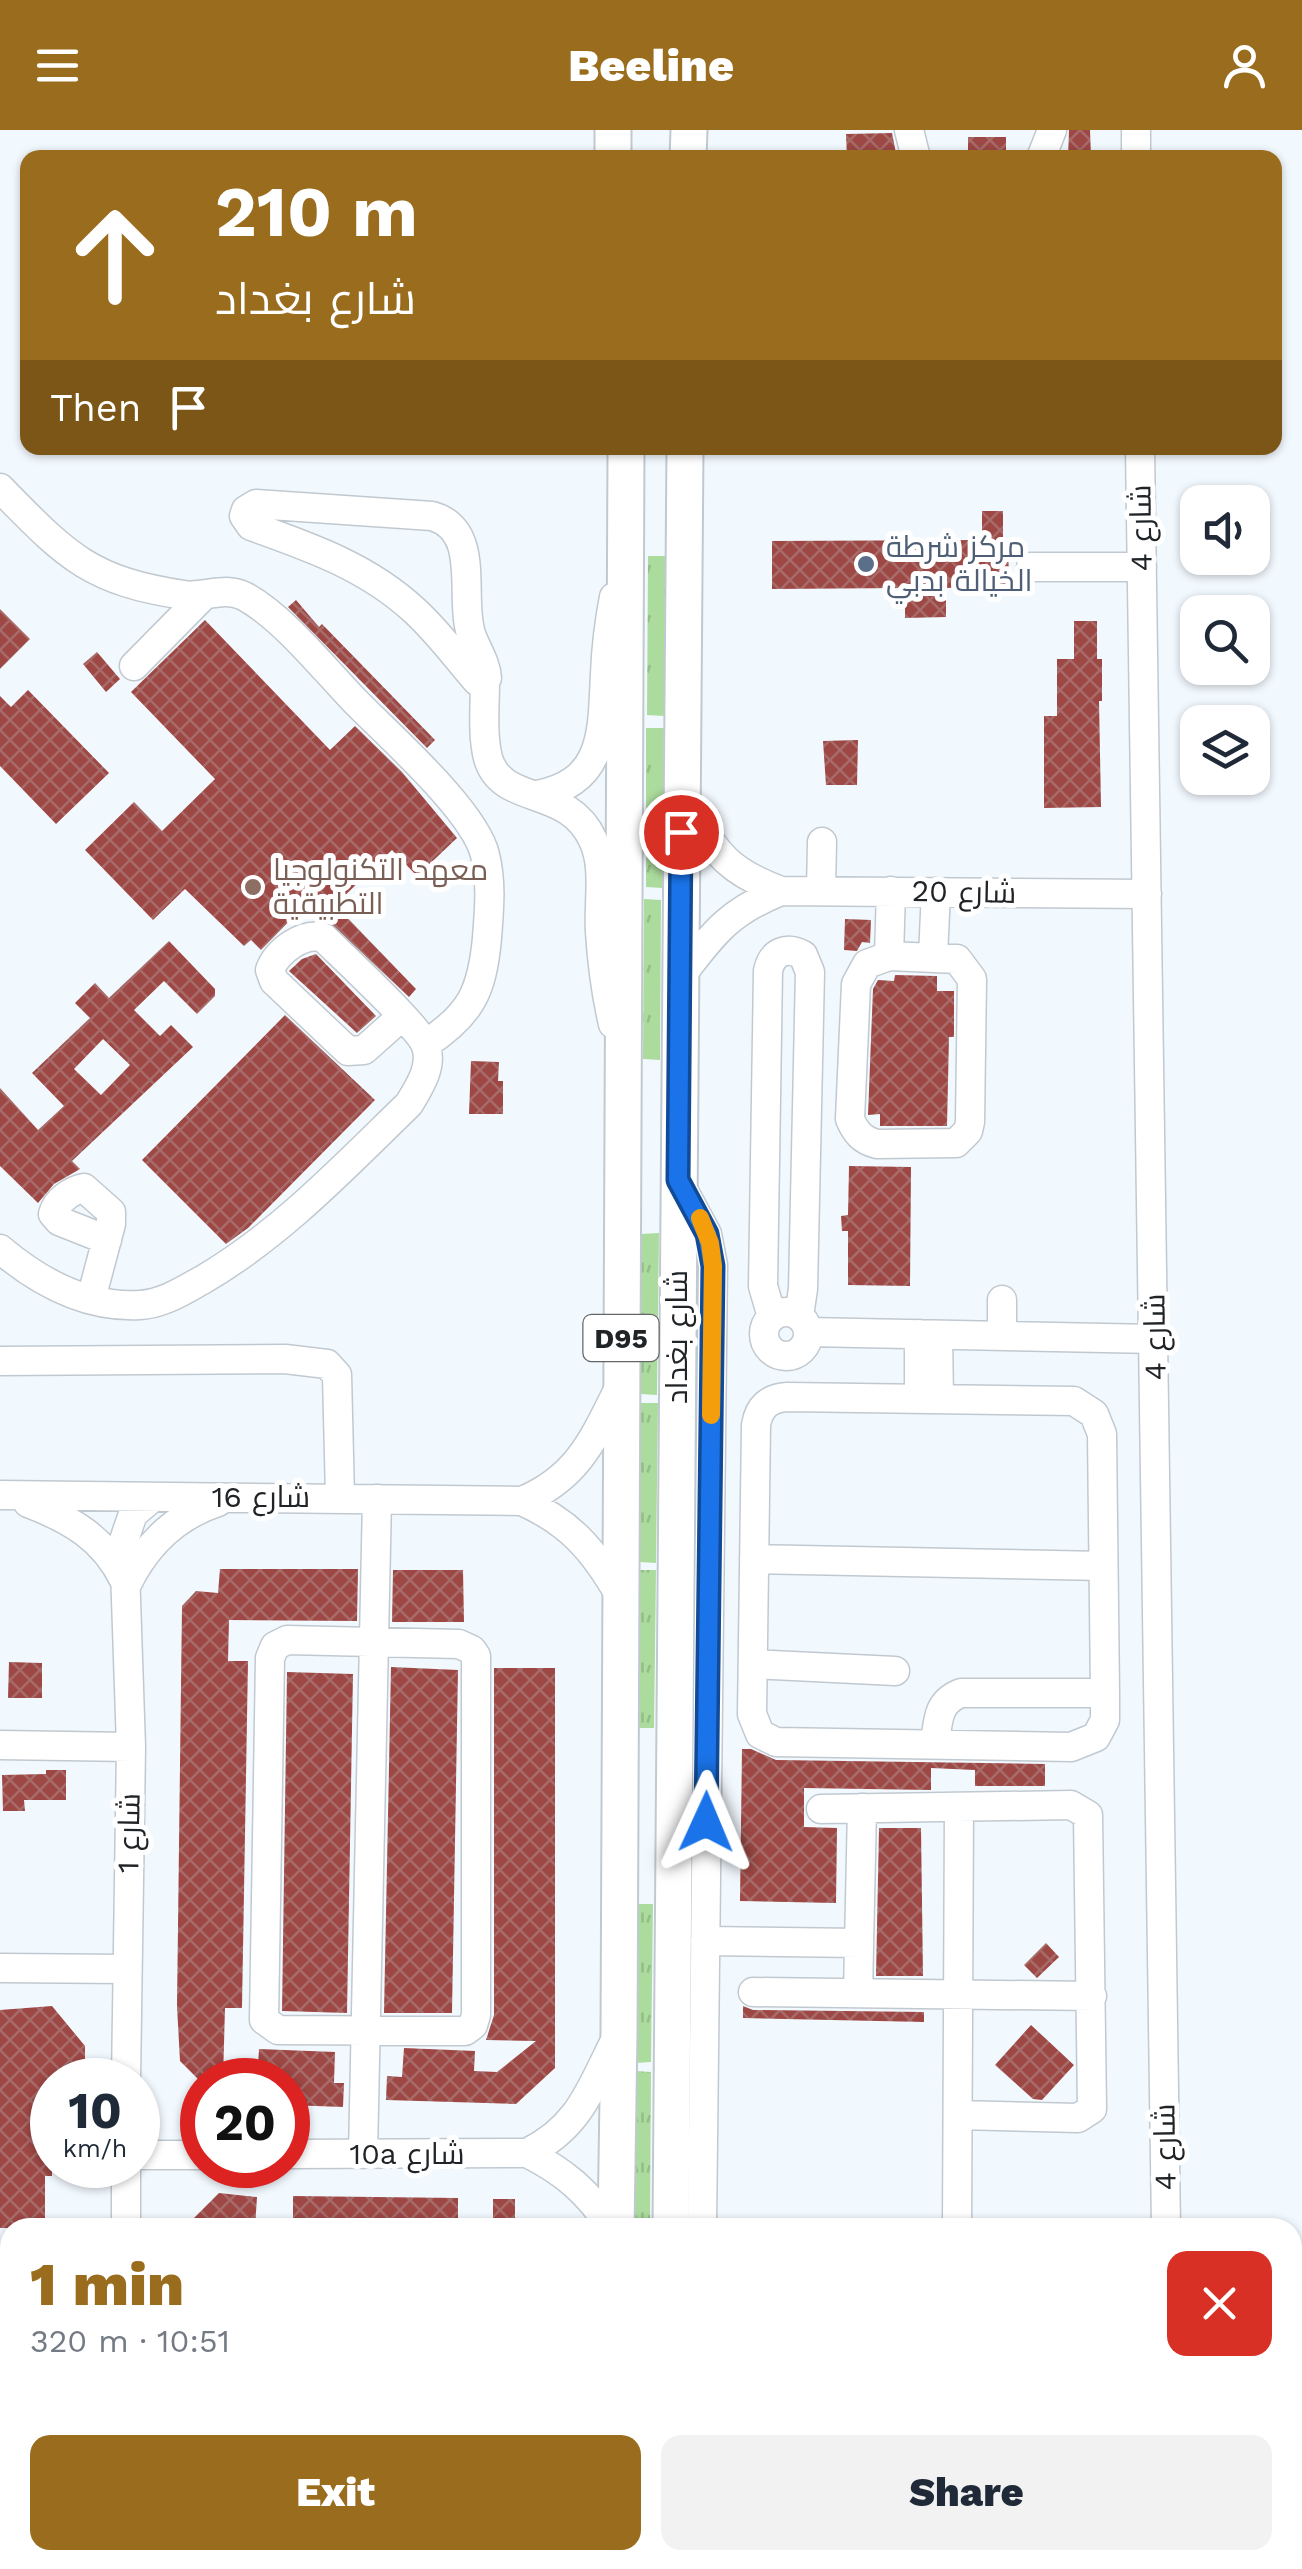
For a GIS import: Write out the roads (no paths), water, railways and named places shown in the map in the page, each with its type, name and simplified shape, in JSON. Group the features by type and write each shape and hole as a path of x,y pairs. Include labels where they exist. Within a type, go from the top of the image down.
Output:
{"main road":[{"name":"شارع بغداد","path":"613,2218 619,2032 626,455"},
{"name":"شارع بغداد","path":"670,2218 684,455"}],"street":[{"name":"شارع 4","path":"1140,455 1166,2218"},
{"path":"0,488 55,544 101,575 183,595 231,591 264,610 461,811 485,852 489,879 484,973 471,1004 458,1021 426,1044"},
{"path":"484,681 477,680 436,631 394,592 347,563 250,526 244,516 246,510 256,504 432,516 452,525 462,543 470,632 487,670 486,749 491,766 509,787 537,794 577,818 596,844 602,958 623,1065"},
{"path":"537,794 574,781 588,767 598,748 609,622 625,556"},
{"path":"1031,567 1142,568"},
{"path":"134,666 204,595"},
{"name":"شارع 20","path":"681,796 725,862 746,878 781,891 1147,894"},
{"path":"821,891 822,842"},
{"path":"889,956 891,890"},
{"name":"شارع 20","path":"680,976 728,918 781,891"},
{"path":"933,956 936,892"},
{"path":"0,1249 34,1276 92,1300 141,1305 158,1302 221,1269 273,1233 410,1104 428,1062 426,1044 402,1017 318,936 304,937 272,964 274,981 348,1051 364,1050 402,1017"},
{"path":"793,1322 803,1289 810,972 803,955 784,950 776,954 768,971 763,1286 793,1322 928,1334 1155,1339"},
{"path":"889,956 933,956 958,960 972,979 970,1122 963,1138 947,1145 866,1142 850,1119 856,984 867,964 889,956"},
{"path":"678,1180 707,1234 713,1266 702,2218"},
{"path":"92,1300 107,1240"},
{"path":"1002,1300 1002,1336"},
{"path":"928,1334 929,1399"},
{"path":"0,1361 286,1359 327,1364 337,1375 340,1497"},
{"path":"522,1501 544,1492 580,1461 621,1385"},
{"path":"779,1398 929,1399 1074,1401 1094,1414 1102,1434 1105,1692 1102,1729 1080,1746 767,1740 752,1722 756,1425 765,1405 779,1398"},
{"path":"5,1495 59,1514 88,1532 110,1556 126,1586"},
{"name":"شارع 16","path":"5,1495 522,1501 553,1515 573,1532 606,1571 619,1594"},
{"name":"شارع 1","path":"126,2058 131,1747 124,1540 133,1514 153,1497"},
{"path":"126,1586 143,1556 166,1531 194,1512 233,1498"},
{"path":"362,2154 377,1499"},
{"path":"754,1559 1104,1566"},
{"path":"287,1640 374,1642 459,1644 476,1656 476,2015 473,2025 465,2031 278,2030 264,2020 271,1652 287,1640"},
{"path":"753,1664 895,1670"},
{"path":"935,1744 939,1712 949,1698 961,1692 1105,1692"},
{"path":"0,1745 131,1747"},
{"path":"957,2218 959,1806"},
{"path":"821,1809 1071,1806 1088,1815 1093,2104 1089,2114 1078,2118 958,2115"},
{"path":"858,1993 862,1808"},
{"path":"705,1941 859,1943"},
{"path":"0,1968 127,1969"},
{"path":"754,1992 1092,1996"},
{"path":"605,2218 569,2178 527,2153 560,2134 586,2103 619,2032"},
{"name":"10a شارع","path":"310,2154 527,2153"},
{"path":"126,2188 126,2218"}],"place":[{"name":"مركز شرطة الخيالة بدبي","path":"866,564"},
{"name":"معهد التكنولوجيا التطبيقية","path":"253,887"}]}
